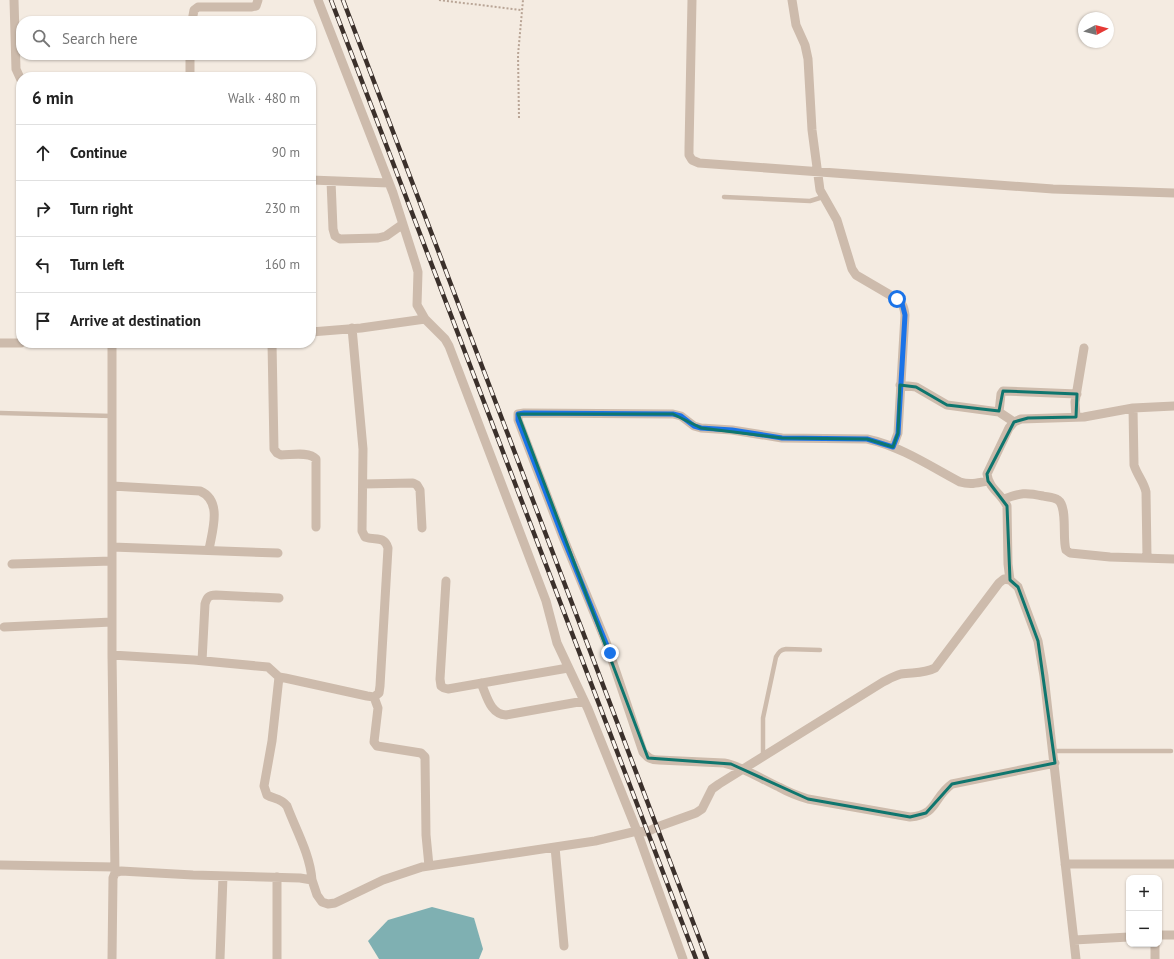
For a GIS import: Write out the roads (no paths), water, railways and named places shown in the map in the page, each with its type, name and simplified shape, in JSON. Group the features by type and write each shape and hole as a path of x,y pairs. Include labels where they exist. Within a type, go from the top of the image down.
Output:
{"street":[{"path":"14,0 16,69 17,72"},
{"path":"193,16 194,10 198,7 251,7 256,6 258,0"},
{"path":"318,0 389,183 403,224 418,272 417,305 425,319 445,339 449,346 546,601 557,643 584,701 637,832 683,959"},
{"path":"692,0 689,155 692,160 699,163 1053,189 1174,193"},
{"path":"792,0 796,25 805,45 808,59 812,130 816,171 820,190 837,220 852,269 856,275 902,303 905,315 898,434 893,447"},
{"path":"190,60 190,72"},
{"path":"316,180 389,183"},
{"path":"331,181 332,229 335,236 340,239 378,238 386,236 403,224"},
{"path":"316,332 425,319"},
{"path":"352,328 363,449 362,531 365,537 369,539 382,539 388,548 380,686 379,693 374,697"},
{"path":"0,343 16,343"},
{"path":"112,348 112,656 115,870 113,878 112,959"},
{"path":"272,348 274,449 281,455 309,455 316,459 316,527"},
{"path":"1076,417 1075,409 1084,348"},
{"path":"900,385 916,387 948,404 999,412 1014,422"},
{"path":"999,412 1001,394 1003,391 1008,390 1077,394"},
{"path":"1010,580 1008,564 1007,506 1004,499 992,488 988,481 987,474 1009,428 1014,422 1028,418 1076,417 1133,408 1174,406"},
{"path":"1133,408 1134,465 1146,492 1147,557"},
{"path":"988,481 973,484 960,482 902,451 867,439 782,438 732,430 701,428 694,426 681,416 673,414 518,414 518,420 562,535 606,642 644,752 648,758 652,760 724,763 743,769 793,794 808,799 910,817 919,816 932,809 946,788 952,784 1055,762"},
{"path":"363,484 413,483 417,485 420,490 422,528"},
{"path":"112,486 200,491 206,494 212,500 214,508 209,550"},
{"path":"1004,499 1022,492 1057,499 1062,504 1063,510 1064,545 1066,550 1070,553 1174,559"},
{"path":"112,547 278,553"},
{"path":"12,564 112,561"},
{"path":"279,676 272,741 264,786 267,794 272,798 279,799 284,802 286,806 308,858 312,880 317,895 322,902 335,904 383,880 429,866 595,841 637,832 647,832 696,814 702,809 712,789 892,677 901,674 928,672 935,668 999,583 1004,579 1010,580 1018,587 1038,641 1055,762 1076,959"},
{"path":"446,580 441,686 448,689 568,668"},
{"path":"202,660 205,604 207,598 211,595 216,595 280,598"},
{"path":"4,627 112,622"},
{"path":"112,656 202,660 268,667 279,676 374,697"},
{"path":"482,683 492,708 501,715 584,701"},
{"path":"374,697 378,708 374,742 377,746 421,753 425,757 426,835 429,866"},
{"path":"556,846 564,946"},
{"path":"0,864 223,876 300,878 312,880"},
{"path":"1065,864 1174,864"},
{"path":"220,959 223,876"},
{"path":"277,877 277,959"},
{"path":"1162,935 1174,935"},
{"path":"1074,940 1126,936"},
{"path":"1154,947 1155,959"}],"lane":[{"path":"724,197 810,201 823,197"},
{"path":"0,413 112,416"},
{"path":"763,757 763,718 776,658 779,652 786,649 820,650"},
{"path":"1053,751 1171,751"}],"water":[{"path":"432,907 474,918 483,949 479,959 379,959 368,941 388,920"}],"railway":[{"path":"331,0 696,959"},
{"path":"343,0 707,959"}]}
